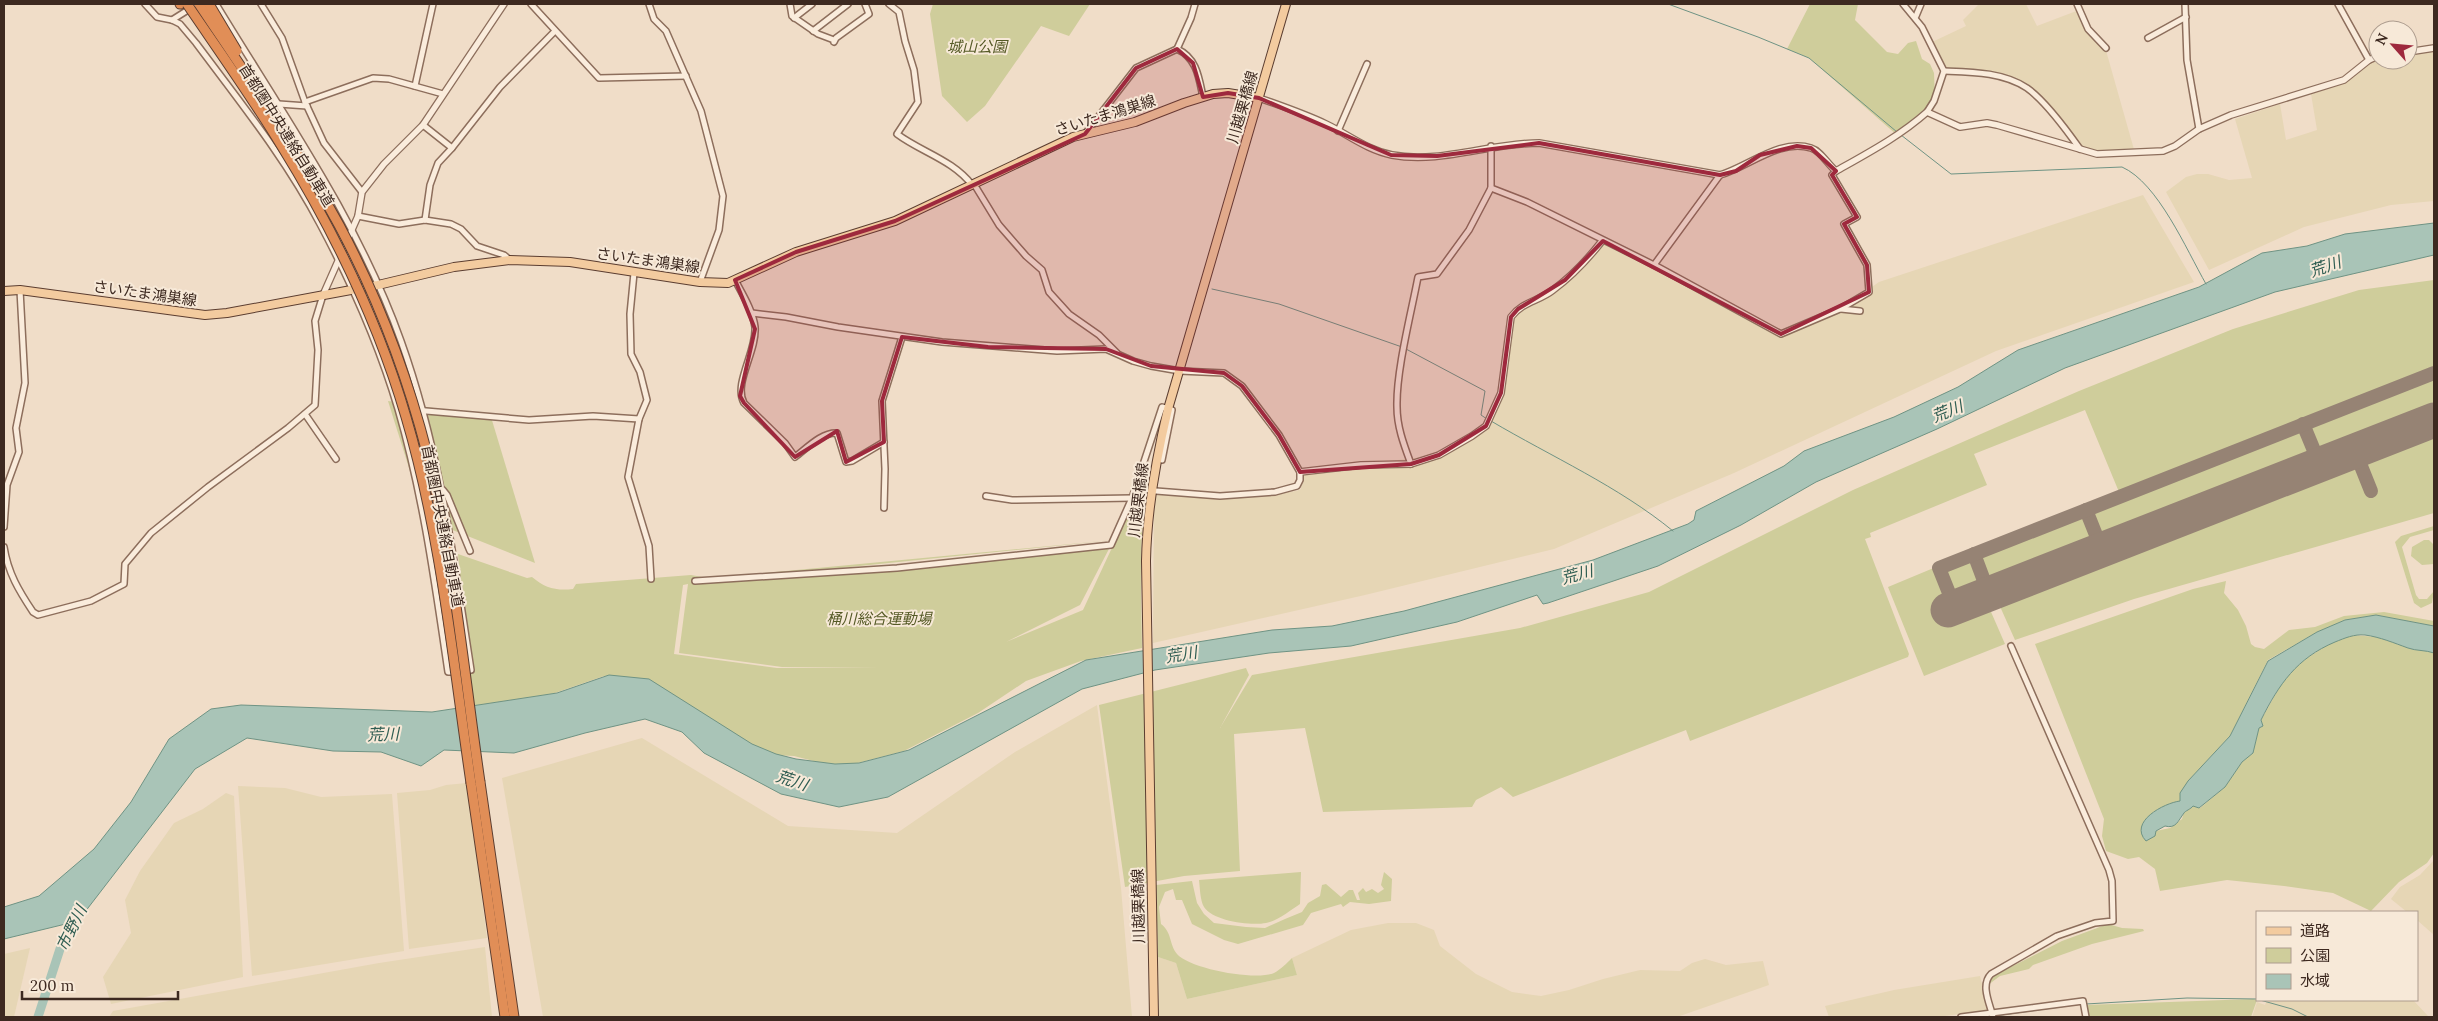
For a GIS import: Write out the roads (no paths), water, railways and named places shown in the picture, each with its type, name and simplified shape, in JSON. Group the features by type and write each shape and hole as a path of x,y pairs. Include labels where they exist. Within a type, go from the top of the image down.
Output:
{"highway":[{"name":"首都圏中央連絡自動車道","path":"183,4 241,85 282,147 348,268 379,338 406,415 426,494 436,550 505,1017"},
{"name":"首都圏中央連絡自動車道","path":"198,4 298,153 339,226 372,296 402,373 426,452 447,548 514,1017"},
{"path":"209,4 298,153"}],"main road":[{"name":"川越栗橋線","path":"1154,1017 1146,561 1149,508 1168,408 1286,4"},
{"name":"さいたま鴻巣線","path":"4,291 20,290 205,315 227,314 378,285 454,267 510,260 570,262 634,274 720,284 735,280 796,252 895,221 1060,142 1135,122 1203,97 1228,93 1259,98"}],"street":[{"path":"145,4 158,17 180,24 196,43 289,170 321,225 371,334 398,408 425,521 448,672 471,670 442,490 423,411 401,341 378,285 352,232 279,104 216,4"},
{"path":"172,20 198,4"},
{"path":"261,4 282,38 306,104 324,143 362,192"},
{"path":"415,86 433,4"},
{"path":"4,547 7,566 12,578 33,612 38,615 70,608 102,596 124,584 125,564 150,533 208,486 305,414 315,404 318,350 315,321 323,295 358,216 362,192 384,164 424,125 504,4"},
{"path":"531,4 599,78 686,76"},
{"path":"649,4 654,19 666,31 701,111 723,196 724,206 719,230 700,282"},
{"path":"790,4 789,11 794,18 813,31 834,41 869,14 865,4"},
{"path":"794,18 812,4"},
{"path":"813,31 848,4"},
{"path":"889,4 899,12 914,70 918,102 897,134 918,148 944,161 973,184 999,225 1026,256 1042,270 1049,292 1069,314 1100,335 1115,348 1117,353"},
{"path":"1085,134 1136,68 1177,49 1195,4"},
{"path":"1491,188 1527,202 1602,241 1654,265 1781,334 1840,309 1869,292 1869,285 1867,265 1844,224 1857,217 1832,175 1910,128 1927,112 1934,101 1944,71 1916,16 1903,4"},
{"path":"1916,16 1921,4"},
{"path":"2077,4 2088,29 2106,48"},
{"path":"2185,4 2187,60 2199,129"},
{"path":"2338,4 2368,58"},
{"path":"2148,38 2186,17"},
{"path":"425,220 430,185 438,163 500,87 555,31"},
{"path":"2418,50 2434,48"},
{"path":"1177,49 1188,56 1193,63 1203,97"},
{"path":"1927,112 1960,126 1992,124 2097,154 2163,151 2175,146 2199,129 2231,115 2344,80 2368,61"},
{"path":"1338,131 1367,64"},
{"path":"1944,71 1982,73 2014,81 2027,88 2070,134 2080,149"},
{"path":"240,102 306,104 373,78 389,79 443,94"},
{"path":"1259,98 1302,114 1375,151 1404,157 1437,156 1491,146 1539,143 1720,175 1736,171 1760,154 1797,146 1811,148 1836,171"},
{"path":"424,125 452,148"},
{"path":"1411,464 1399,428 1396,406 1418,277 1437,274 1465,237 1491,188 1491,146"},
{"path":"1654,265 1720,175"},
{"path":"358,216 400,224 425,220 451,224 461,229 477,246 504,255 510,260"},
{"path":"1300,472 1361,465 1411,464 1439,455 1462,443 1486,426 1501,393 1511,317 1518,309 1551,292 1585,262 1602,241"},
{"path":"634,274 630,314 631,354 640,372 647,400 639,419 628,478 649,546 651,579"},
{"path":"735,280 752,313 755,329 749,364 744,375 740,396 744,404 785,443 795,457 815,442 833,433 838,433 846,462 852,462 884,442"},
{"path":"4,527 7,485 19,452 16,428 25,383 20,290"},
{"path":"1840,309 1860,311"},
{"path":"752,313 902,337 995,347 1057,350 1106,349 1133,361 1180,371 1224,373 1242,386 1279,435 1300,472 1300,480 1297,486 1275,492 1220,496 1156,491"},
{"path":"884,508 882,401 902,337"},
{"path":"695,581 897,568 1111,545 1136,489 1162,407 1172,410 1162,460"},
{"path":"398,408 529,420 593,416 639,419"},
{"path":"305,414 336,459"},
{"path":"1136,489 1146,490"},
{"path":"442,490 447,495 470,551"},
{"path":"986,496 1012,500 1132,498"},
{"path":"436,598 459,592"},
{"path":"1993,1015 1985,986 1986,980 1991,974 2057,936 2096,923 2113,921 2112,881 2109,870 2011,646"},
{"path":"1961,1017 1993,1015 2083,1001 2086,1017"}],"water":[{"name":"荒川","path":"2434,223 2434,255 2275,292 2065,368 1937,429 1816,482 1741,525 1658,566 1548,603 1543,604 1537,595 1457,622 1351,646 1269,653 1155,670 1082,689 888,797 839,807 781,794 704,753 682,732 645,719 585,733 514,753 444,750 421,766 381,752 333,751 247,738 195,769 78,921 4,939 4,907 39,896 94,849 131,802 169,739 211,709 241,705 432,712 557,693 609,675 649,679 752,744 776,754 796,759 835,764 859,763 909,750 1086,660 1272,630 1332,626 1404,611 1593,560 1688,524 1694,520 1696,511 1784,466 1804,451 1894,417 1958,387 2018,350 2199,287 2262,253 2307,246 2345,234"},
{"path":"2376,615 2434,626 2434,653 2411,649 2382,639 2361,635 2335,642 2322,648 2300,664 2282,684 2261,720 2263,726 2259,728 2253,753 2242,762 2225,787 2199,808 2193,806 2174,825 2165,826 2156,831 2155,836 2146,841 2141,827 2145,821 2150,815 2165,805 2180,801 2180,793 2188,781 2230,736 2268,661 2317,632 2345,620"}],"waterway":[{"path":"1668,4 1809,58 1897,132"},
{"path":"1901,135 1951,174 2122,167 2135,175 2148,187 2159,202 2170,218 2206,284"},
{"path":"1212,289 1279,304 1402,347"},
{"path":"1406,349 1485,391 1481,415 1487,419"},
{"path":"1491,421 1607,486 1673,531"},
{"name":"市野川","path":"38,1017 60,949 78,913"},
{"path":"2086,1004 2187,998 2256,999"},
{"path":"2264,1001 2292,1009 2308,1017"},
{"path":"1994,1016 2082,1004"}],"park label":[{"name":"城山公園","path":"977,46"},
{"name":"桶川総合運動場","path":"879,618"}]}
